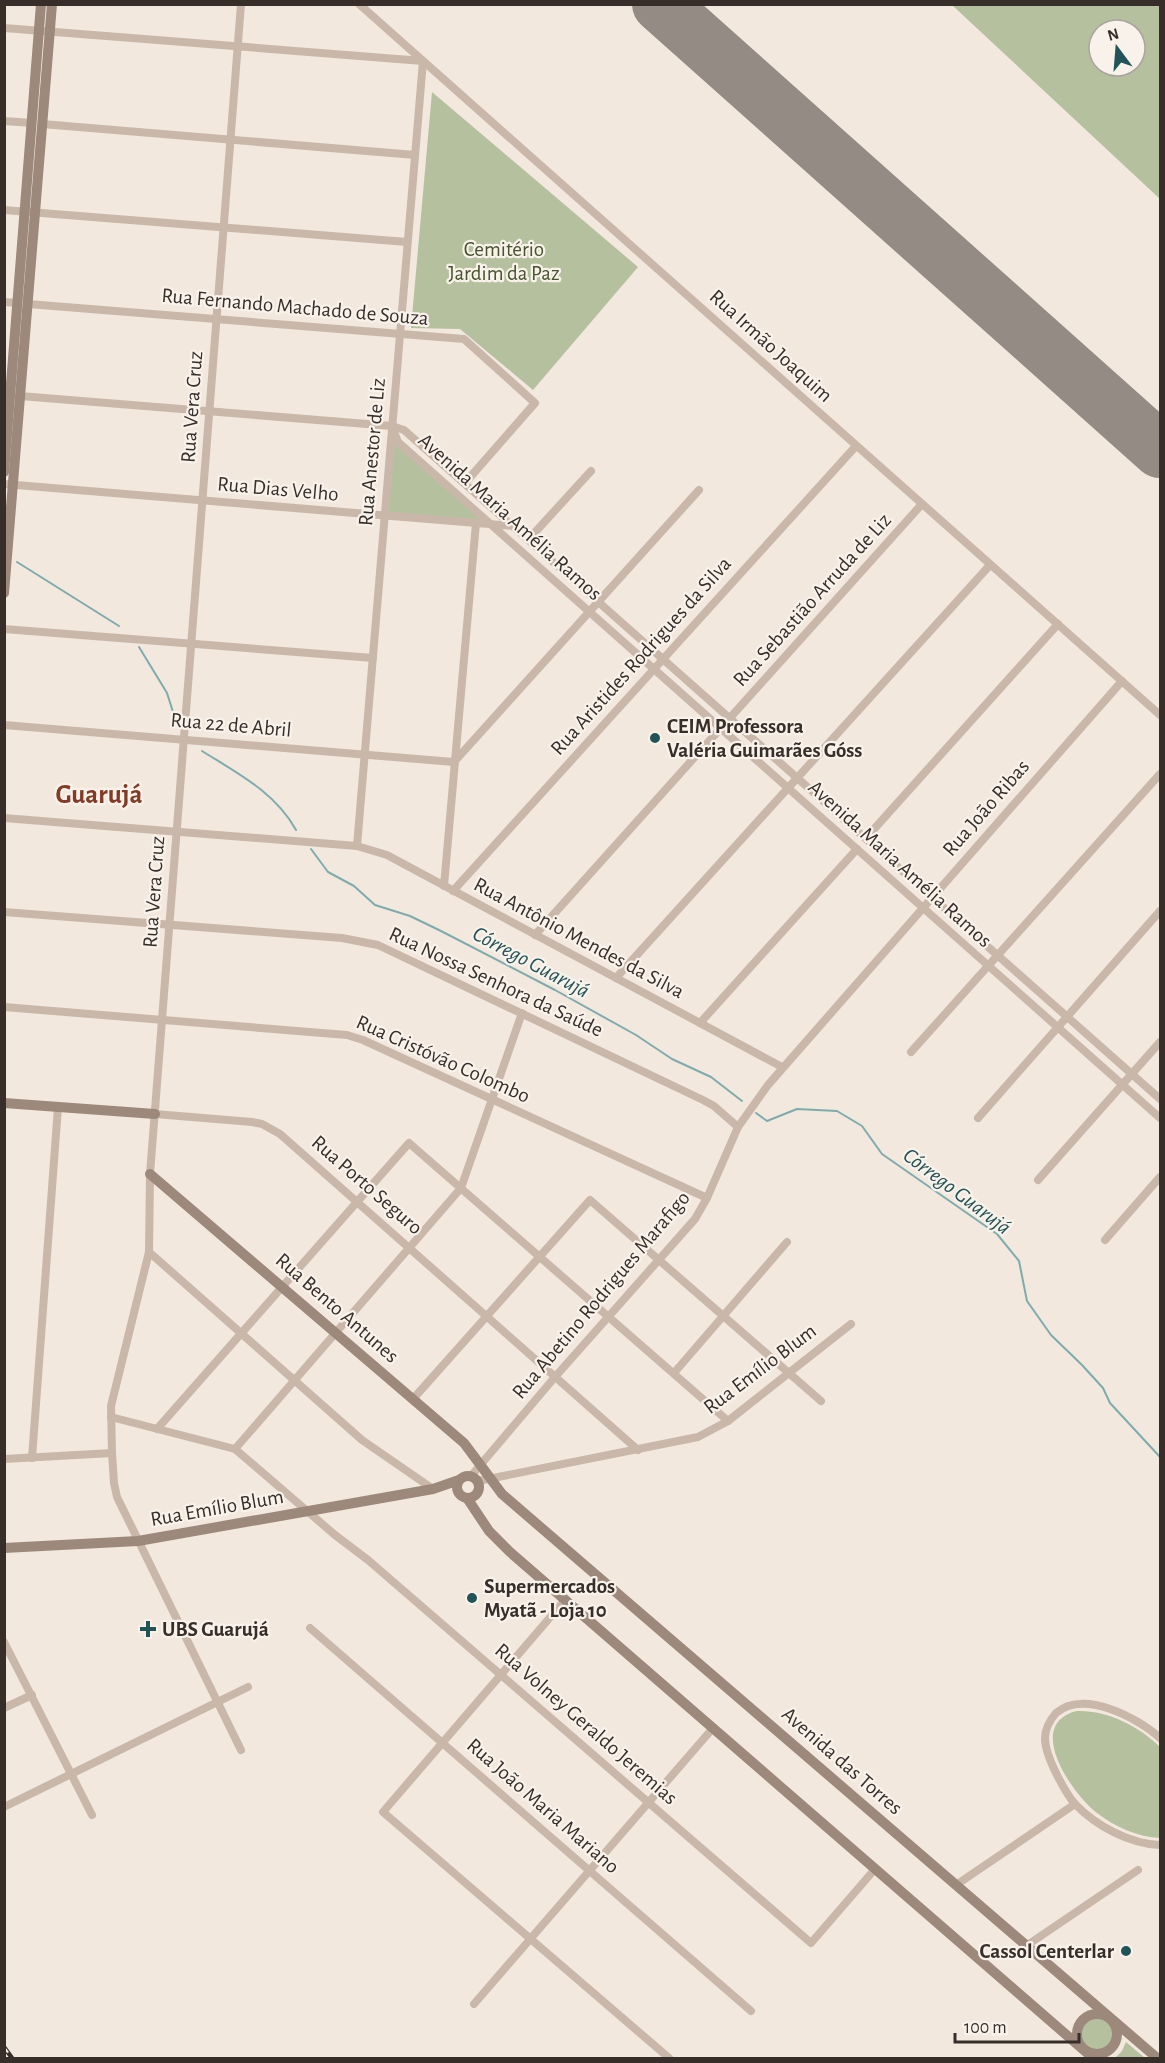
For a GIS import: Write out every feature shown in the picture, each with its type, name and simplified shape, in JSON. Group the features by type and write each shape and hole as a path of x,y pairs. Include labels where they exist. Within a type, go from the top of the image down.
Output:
{"main road":[{"path":"4,472 23,304 44,31 41,4"},
{"path":"44,31 52,4"},
{"path":"4,593 12,396"},
{"name":"Rua Porto Seguro","path":"4,1103 155,1114"},
{"name":"Rua Bento Antunes","path":"150,1174 464,1443 492,1479"},
{"path":"463,1495 475,1496 476,1481 465,1476 459,1479 457,1486 463,1495 498,1542 1093,2058"},
{"name":"Rua Emílio Blum","path":"4,1548 138,1541 434,1489 459,1479"},
{"name":"Avenida das Torres","path":"492,1479 502,1494"},
{"name":"Avenida das Torres","path":"476,1481 502,1494 1157,2058"},
{"name":"Rua Emílio Blum","path":"434,1489 463,1495"},
{"path":"1095,2013 1102,2014 1113,2021 1118,2034 1116,2041 1108,2051 1095,2055 1083,2049 1076,2037 1076,2031 1083,2019 1095,2013"}],"street":[{"name":"Rua Vera Cruz","path":"241,4 150,1174 149,1252 115,1385 111,1417 114,1483 117,1497 241,1750"},
{"name":"Rua Irmão Joaquim","path":"359,4 1161,715"},
{"path":"4,28 423,61"},
{"name":"Rua Anestor de Liz","path":"357,846 423,61"},
{"path":"4,121 415,155"},
{"path":"4,210 408,242"},
{"name":"Rua Fernando Machado de Souza","path":"4,302 464,339 535,403 465,483"},
{"path":"12,396 392,426"},
{"name":"Avenida Maria Amélia Ramos","path":"392,426 404,430 465,483 1161,1099"},
{"name":"Avenida Maria Amélia Ramos","path":"392,426 398,442 1161,1118"},
{"name":"Rua Aristides Rodrigues da Silva","path":"453,891 856,446"},
{"path":"528,540 591,471"},
{"name":"Rua Dias Velho","path":"9,484 513,526"},
{"path":"454,762 699,490"},
{"name":"Rua Sebastião Arruda de Liz","path":"536,935 922,504"},
{"path":"444,886 476,523"},
{"path":"616,978 990,564"},
{"path":"866,838 1058,624"},
{"path":"4,629 373,658"},
{"name":"Rua João Ribas","path":"782,1067 1122,681"},
{"name":"Rua 22 de Abril","path":"4,725 454,762"},
{"path":"911,1052 1161,774"},
{"name":"Rua Antônio Mendes da Silva","path":"4,818 357,846 387,855 782,1067"},
{"path":"700,1023 856,849"},
{"path":"978,1118 1161,911"},
{"name":"Rua Nossa Senhora da Saúde","path":"4,912 342,938 378,945 703,1100 714,1106 738,1127"},
{"name":"Rua Cristóvão Colombo","path":"4,1007 347,1035 363,1040 707,1198"},
{"path":"111,1417 235,1449 461,1188 522,1013"},
{"path":"1038,1180 1161,1042"},
{"name":"Rua Abetino Rodrigues Marafigo","path":"476,1481 481,1465 608,1316 687,1229 707,1198 738,1127 755,1100 782,1067"},
{"path":"32,1458 58,1107"},
{"name":"Rua Porto Seguro","path":"155,1114 262,1124 280,1134 638,1450"},
{"path":"157,1429 409,1143 728,1420"},
{"path":"1105,1240 1161,1177"},
{"path":"413,1399 590,1200 821,1401"},
{"path":"674,1373 787,1242"},
{"path":"149,1252 362,1440 434,1489"},
{"name":"Rua Emílio Blum","path":"476,1481 698,1437 728,1420 851,1324"},
{"name":"Rua Volney Geraldo Jeremias","path":"235,1449 368,1560 811,1943 875,1869"},
{"path":"4,1460 112,1453"},
{"path":"565,1600 383,1812 669,2058"},
{"name":"Rua João Maria Mariano","path":"310,1629 752,2011"},
{"path":"4,1642 92,1815"},
{"path":"4,1807 248,1687"},
{"path":"4,1708 32,1695"},
{"path":"1161,1738 1140,1723 1107,1708 1076,1704 1057,1713 1046,1731 1046,1746 1053,1767 1075,1804 1101,1824 1122,1836 1161,1845"},
{"path":"474,2004 713,1728"},
{"path":"956,1886 1075,1804"},
{"path":"1026,1946 1138,1870"}],"green space":[{"path":"952,5 1160,5 1160,199"},
{"name":"Cemitério Jardim da Paz","path":"432,92 638,267 533,390 460,329 411,328"},
{"path":"392,426 398,443 490,524 385,515"},
{"path":"1077,1711 1111,1716 1142,1732 1160,1747 1160,1838 1135,1833 1104,1818 1087,1804 1066,1776 1053,1744 1054,1730 1061,1718"},
{"path":"1098,2018 1109,2023 1114,2034 1109,2045 1098,2050 1087,2045 1082,2034 1087,2023"},
{"path":"1126,2042 1145,2058 1115,2058 1122,2051"}],"waterway":[{"name":"Córrego Guarujá","path":"17,562 119,626"},
{"name":"Córrego Guarujá","path":"139,647 167,693 173,712 179,717"},
{"name":"Córrego Guarujá","path":"202,751 266,794 296,830"},
{"name":"Córrego Guarujá","path":"311,849 328,872 354,886 375,905 410,916 555,990 636,1035 672,1059 711,1077 742,1101"},
{"name":"Córrego Guarujá","path":"756,1113 767,1121 797,1109 837,1111 862,1126 882,1154 997,1234 1019,1261 1027,1301 1051,1335 1103,1388 1110,1403 1160,1457"}],"runway":[{"path":"660,4 1160,450"}],"railway":[{"path":"4,2047 12,2058"}],"place":[{"name":"CEIM Professora Valéria Guimarães Góss","path":"655,738"},
{"name":"Supermercados Myatã - Loja 10","path":"472,1598"},
{"name":"UBS Guarujá","path":"148,1629"},
{"name":"Cassol Centerlar","path":"1126,1951"}],"district":[{"name":"Guarujá","path":"99,794"}]}
